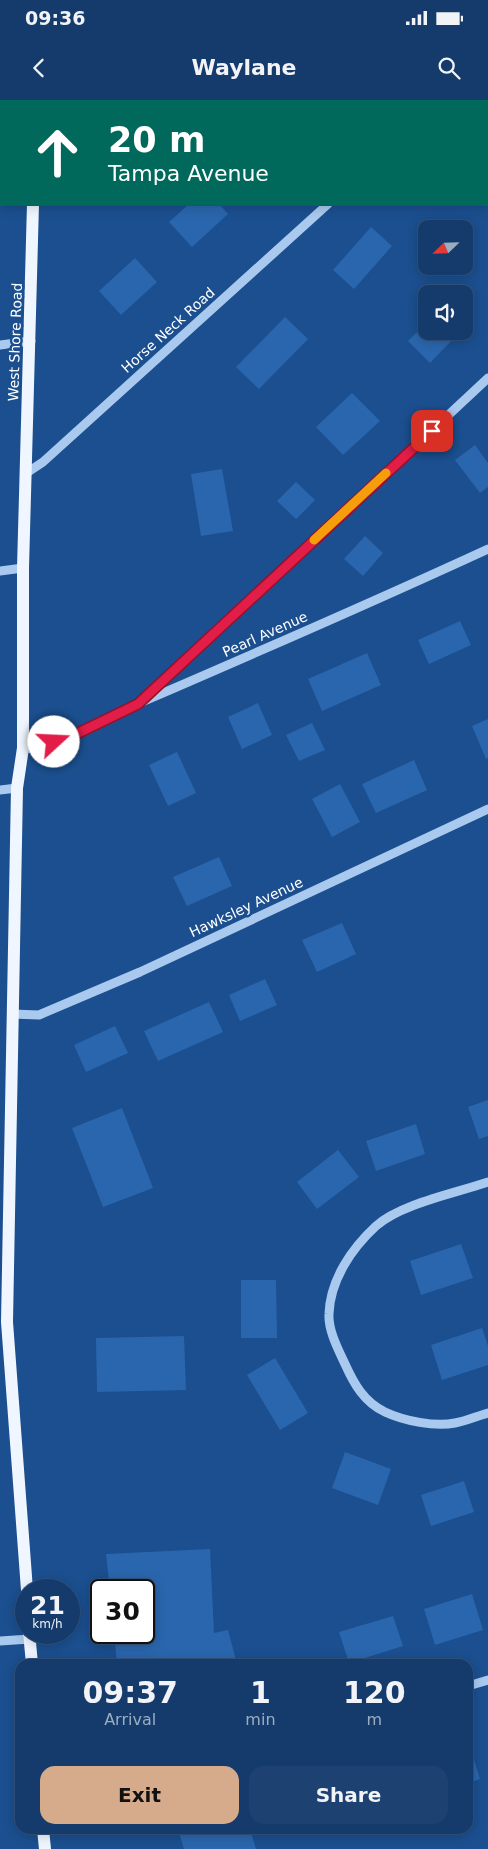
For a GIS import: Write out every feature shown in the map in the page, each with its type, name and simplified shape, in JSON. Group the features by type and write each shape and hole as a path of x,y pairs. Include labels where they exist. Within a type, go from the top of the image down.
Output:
{"main road":[{"name":"West Shore Road","path":"26,1579 5,1359 18,788 23,748 23,568 31,341 33,205"},
{"path":"31,1644 32,1659"},
{"path":"44,1834 45,1849"}],"street":[{"name":"Horse Neck Road","path":"25,474 43,462 327,205"},
{"path":"0,345 31,341"},
{"path":"138,704 488,378"},
{"name":"Pearl Avenue","path":"23,748 32,749 70,737 138,704 379,599 488,549"},
{"path":"0,571 23,568"},
{"path":"0,790 18,788"},
{"name":"Hawksley Avenue","path":"12,1014 39,1014 140,972 488,809"},
{"path":"488,1182 408,1206 377,1225 350,1255 335,1282 329,1315 335,1342 350,1375 365,1400 386,1412 420,1422 455,1423 488,1413"},
{"path":"0,1641 15,1638"},
{"path":"473,1684 488,1680"}],"building":[{"path":"188,205 220,205 228,214 192,247 169,222"},
{"path":"371,227 392,246 354,289 333,270"},
{"path":"135,258 157,282 121,315 99,291"},
{"path":"285,317 308,339 259,389 236,367"},
{"path":"418,331 418,340 452,340 430,363 408,341"},
{"path":"352,393 380,421 343,455 316,427"},
{"path":"475,445 488,463 488,487 480,493 455,460"},
{"path":"222,469 233,531 201,536 191,474"},
{"path":"296,482 315,500 296,519 277,501"},
{"path":"365,536 383,553 363,576 344,559"},
{"path":"460,621 471,645 429,664 418,640"},
{"path":"367,653 381,685 322,711 308,679"},
{"path":"258,703 272,735 242,749 228,717"},
{"path":"488,719 488,758 486,759 472,726"},
{"path":"312,723 325,750 299,761 286,735"},
{"path":"177,752 196,793 168,806 149,765"},
{"path":"414,760 427,790 376,813 362,784"},
{"path":"340,784 360,822 332,837 312,799"},
{"path":"219,857 232,886 187,906 173,877"},
{"path":"342,923 356,954 317,972 302,940"},
{"path":"265,979 277,1005 240,1021 229,995"},
{"path":"209,1002 223,1032 158,1061 144,1031"},
{"path":"115,1026 128,1053 86,1072 74,1045"},
{"path":"488,1100 488,1136 479,1139 468,1107"},
{"path":"122,1108 153,1188 103,1207 72,1128"},
{"path":"416,1124 425,1154 376,1171 366,1141"},
{"path":"338,1150 359,1177 317,1209 297,1182"},
{"path":"461,1244 473,1278 421,1295 410,1261"},
{"path":"241,1280 276,1280 277,1338 241,1338"},
{"path":"482,1328 488,1346 488,1365 442,1380 431,1345"},
{"path":"184,1336 186,1390 97,1392 96,1338"},
{"path":"275,1358 308,1413 280,1430 247,1375"},
{"path":"345,1452 391,1469 378,1505 332,1488"},
{"path":"464,1481 474,1512 431,1526 421,1495"},
{"path":"210,1549 214,1633 228,1630 236,1659 117,1659 115,1644 155,1644 155,1579 109,1579 106,1554"},
{"path":"472,1594 483,1630 435,1645 424,1609"},
{"path":"393,1616 403,1646 362,1659 348,1659 339,1632"},
{"path":"473,1756 480,1779 473,1781"},
{"path":"180,1834 252,1834 256,1849 184,1849"}],"slow traffic":[{"path":"314,540 386,473"}],"route":[{"path":"54,742 70,737 138,704 432,431"}]}
